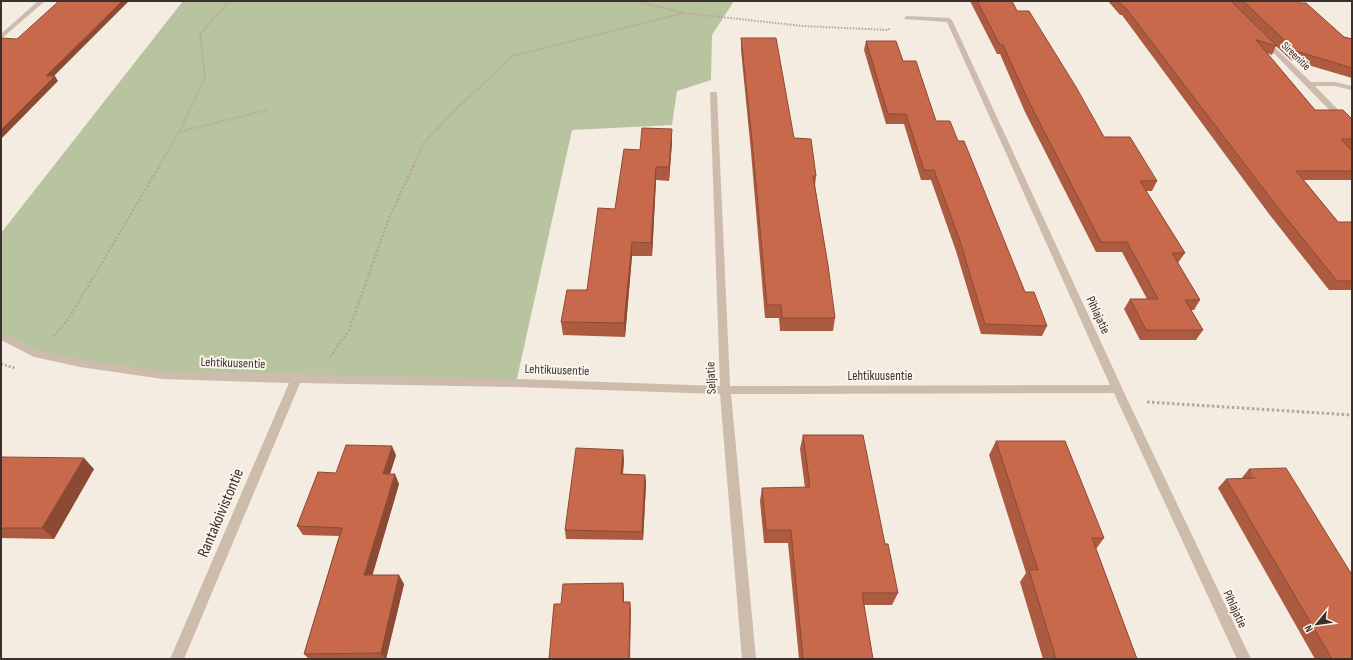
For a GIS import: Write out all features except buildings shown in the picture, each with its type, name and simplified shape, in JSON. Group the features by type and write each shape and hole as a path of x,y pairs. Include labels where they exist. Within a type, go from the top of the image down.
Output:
{"street":[{"path":"1,37 42,1"},
{"name":"Pihlajatie","path":"906,18 949,20 1118,389 1244,659"},
{"name":"Sireenitie","path":"1258,34 1352,128"},
{"path":"1309,84 1335,84 1352,88"},
{"name":"Seljatie","path":"713,94 725,390 749,659"},
{"name":"Lehtikuusentie","path":"1,336 38,354 80,363 163,375 516,383 725,390 1118,389"},
{"name":"Rantakoivistontie","path":"177,659 296,379"}],"path":[{"path":"38,354 68,318 179,132 205,78 200,34 229,1"},
{"path":"636,1 684,13 803,26 888,30 906,18"},
{"path":"315,379 349,330 389,218 424,143 455,110 513,56 684,13"},
{"path":"179,132 267,110"}],"green space":[{"path":"183,1 734,1 712,35 711,80 677,91 672,125 572,130 516,383 163,375 38,354 1,336 1,233"}]}
